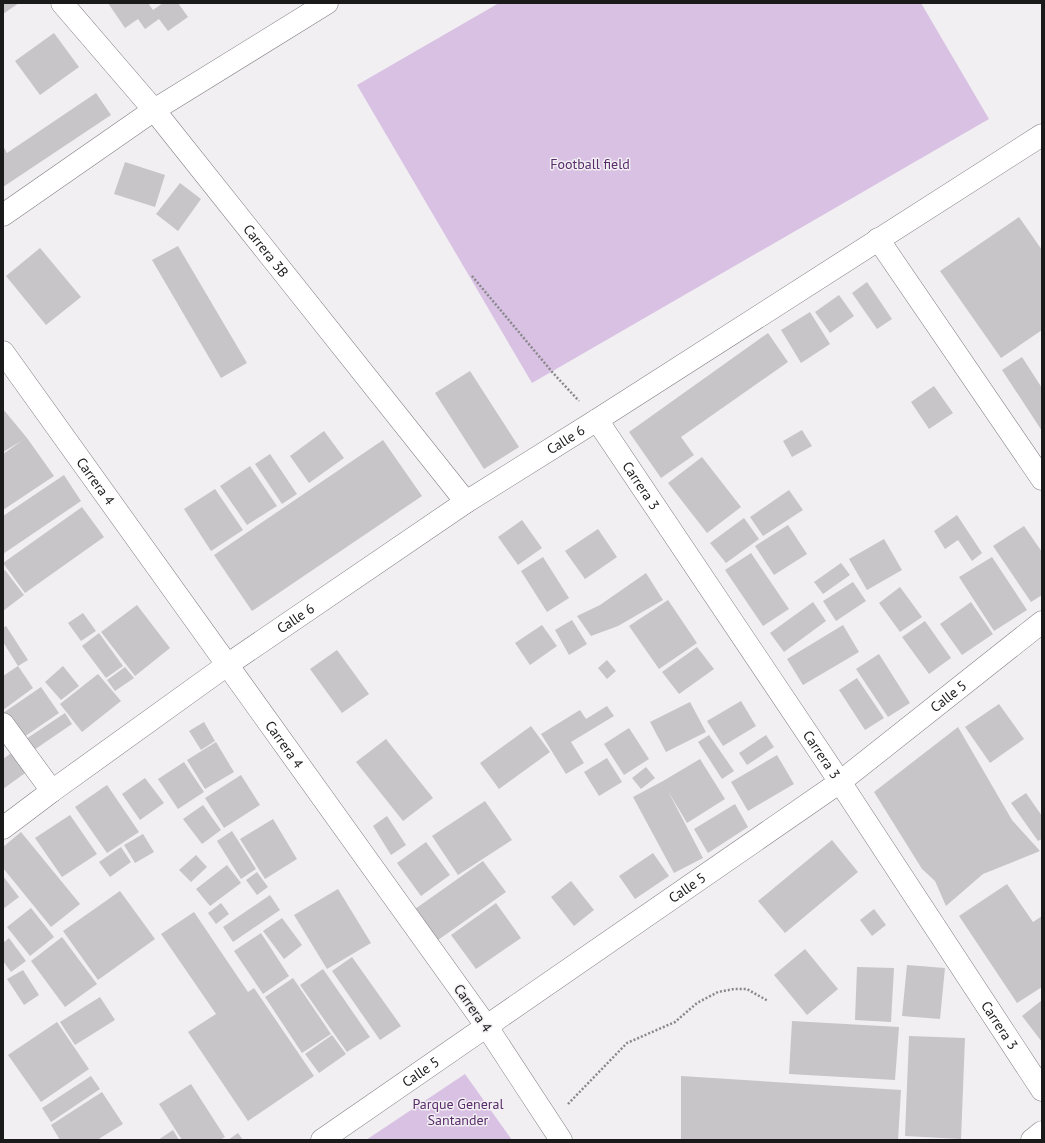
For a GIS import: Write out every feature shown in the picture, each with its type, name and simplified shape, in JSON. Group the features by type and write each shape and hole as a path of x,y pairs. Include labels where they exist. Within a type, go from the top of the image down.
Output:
{"street":[{"name":"Carrera 3B","path":"62,3 154,110 466,502"},
{"path":"3,215 154,110 316,6"},
{"name":"Calle 6","path":"3,828 227,665 466,502 597,420 1042,135"},
{"path":"878,239 1042,479"},
{"name":"Carrera 4","path":"3,352 487,1027 555,1132"},
{"name":"Carrera 3","path":"597,420 840,782 1042,1090"},
{"name":"Calle 5","path":"322,1140 840,782 1042,622"},
{"path":"3,724 52,791"},
{"path":"1032,1140 1042,1132"}],"path":[{"path":"472,276 553,373 597,420"},
{"path":"555,1132 627,1043 675,1022 697,1003 718,992 734,989 747,989 768,1001"}],"green space":[{"name":"Football field","path":"499,3 921,3 989,119 532,383 357,85"},
{"name":"Parque General Santander","path":"465,1074 512,1140 366,1140"}],"building":[{"path":"3,3 19,3 3,14"},
{"path":"108,3 148,3 153,10 163,3 178,3 188,17 168,31 159,19 145,29 138,19 125,28"},
{"path":"54,33 79,67 40,95 15,61"},
{"path":"96,93 111,115 3,187 3,146 7,153"},
{"path":"125,162 165,175 155,207 114,194"},
{"path":"180,183 201,199 178,231 156,214"},
{"path":"1019,217 1042,250 1042,330 1001,358 940,271"},
{"path":"178,246 247,363 221,378 152,260"},
{"path":"40,248 81,297 46,325 6,276"},
{"path":"867,282 892,319 877,329 852,293"},
{"path":"839,295 854,316 830,333 815,312"},
{"path":"810,312 830,344 801,363 781,330"},
{"path":"768,333 788,362 681,437 694,455 661,478 629,432"},
{"path":"1022,357 1042,388 1042,431 1002,370"},
{"path":"470,371 519,447 484,469 435,393"},
{"path":"934,386 953,413 929,429 911,402"},
{"path":"3,409 27,438 54,476 3,510 3,454 23,440 3,452"},
{"path":"802,430 812,446 792,457 783,441"},
{"path":"324,431 344,458 309,483 290,456"},
{"path":"383,440 422,496 252,611 214,555"},
{"path":"270,454 297,494 282,504 255,464"},
{"path":"702,457 741,507 707,533 668,483"},
{"path":"250,466 277,506 247,525 220,486"},
{"path":"64,475 81,501 3,554 3,516"},
{"path":"215,489 243,530 211,551 184,509"},
{"path":"789,490 803,510 763,536 750,517"},
{"path":"82,507 104,537 25,593 3,563"},
{"path":"957,515 982,553 972,561 958,540 945,549 934,531"},
{"path":"744,518 759,539 726,563 710,543"},
{"path":"522,520 542,548 518,565 498,537"},
{"path":"788,525 807,554 774,575 755,546"},
{"path":"1024,526 1042,552 1042,595 1031,602 993,546"},
{"path":"598,529 617,557 585,579 565,551"},
{"path":"884,539 902,570 867,590 849,559"},
{"path":"751,553 789,609 763,626 725,570"},
{"path":"543,557 569,598 547,612 521,571"},
{"path":"992,557 1027,610 994,631 959,577"},
{"path":"841,563 850,575 823,594 814,582"},
{"path":"5,570 24,595 3,611 3,572"},
{"path":"646,573 663,600 618,626 591,636 577,616 600,605"},
{"path":"853,582 866,601 836,621 823,601"},
{"path":"900,587 922,617 900,632 879,603"},
{"path":"668,600 697,643 659,669 629,626"},
{"path":"813,602 826,621 784,652 770,633"},
{"path":"971,602 993,634 962,655 940,624"},
{"path":"137,605 170,648 135,676 101,632"},
{"path":"83,613 96,631 81,641 68,623"},
{"path":"572,620 587,644 569,655 555,630"},
{"path":"925,621 951,658 929,674 902,637"},
{"path":"542,625 557,646 530,665 515,643"},
{"path":"843,625 859,652 803,685 787,659"},
{"path":"6,626 28,660 18,666 3,642 3,628"},
{"path":"99,633 123,666 106,678 82,646"},
{"path":"697,647 714,669 679,694 662,672"},
{"path":"337,650 369,694 342,713 310,669"},
{"path":"879,654 910,703 888,717 856,669"},
{"path":"607,660 616,671 607,679 598,668"},
{"path":"18,666 33,688 3,710 3,676"},
{"path":"63,666 79,686 61,700 45,682"},
{"path":"125,667 134,678 115,691 107,680"},
{"path":"98,674 121,701 82,732 60,704"},
{"path":"857,678 884,718 865,730 839,690"},
{"path":"41,687 59,713 21,739 3,713"},
{"path":"741,701 756,726 723,746 707,721"},
{"path":"690,702 706,732 666,752 650,722"},
{"path":"999,704 1024,739 990,763 965,727"},
{"path":"607,706 614,716 571,742 584,763 566,774 541,734 580,710 586,719"},
{"path":"65,713 72,724 31,752 23,741"},
{"path":"204,722 215,741 201,750 189,731"},
{"path":"531,726 550,752 499,789 480,763"},
{"path":"958,727 1012,820 1040,851 983,874 946,906 935,881 922,869 874,792"},
{"path":"629,728 649,759 624,775 604,744"},
{"path":"709,735 734,771 722,779 698,742"},
{"path":"766,735 774,747 747,765 739,753"},
{"path":"386,739 433,798 403,821 356,762"},
{"path":"216,742 234,772 205,789 187,760"},
{"path":"14,751 28,771 3,789 3,759"},
{"path":"777,755 794,784 748,811 731,782"},
{"path":"607,758 622,782 599,796 584,772"},
{"path":"700,759 725,799 687,823 668,791 703,858 674,873 633,797"},
{"path":"184,762 204,792 178,809 158,779"},
{"path":"646,767 655,778 641,789 632,778"},
{"path":"241,775 260,805 224,828 205,798"},
{"path":"145,778 164,803 140,820 122,794"},
{"path":"107,785 139,832 107,853 75,807"},
{"path":"1026,793 1042,816 1042,839 1038,841 1011,803"},
{"path":"485,801 512,840 458,875 432,836"},
{"path":"735,804 748,827 708,853 694,829"},
{"path":"203,805 221,830 202,844 183,819"},
{"path":"70,815 97,854 62,877 35,838"},
{"path":"387,816 406,845 391,855 373,826"},
{"path":"273,819 297,859 265,879 240,839"},
{"path":"232,831 256,869 241,879 217,841"},
{"path":"21,832 80,904 51,927 3,868 3,847"},
{"path":"143,834 154,852 135,863 124,845"},
{"path":"832,840 858,872 785,933 758,901"},
{"path":"426,842 450,875 421,896 397,863"},
{"path":"121,847 131,862 110,877 99,862"},
{"path":"653,853 669,876 635,899 619,876"},
{"path":"196,855 207,867 191,882 179,870"},
{"path":"483,861 506,892 438,940 415,909"},
{"path":"227,865 241,883 210,906 196,889"},
{"path":"257,872 268,887 257,895 246,880"},
{"path":"3,876 19,897 3,909"},
{"path":"571,881 594,910 574,926 551,897"},
{"path":"1007,884 1033,922 1042,916 1042,987 1017,1003 959,916"},
{"path":"338,889 371,943 327,969 294,915"},
{"path":"120,891 155,939 98,980 63,931"},
{"path":"270,895 280,910 233,942 223,927"},
{"path":"221,903 229,914 216,924 208,913"},
{"path":"496,903 521,938 476,969 451,935"},
{"path":"31,908 54,937 30,956 7,927"},
{"path":"874,909 886,925 872,936 860,920"},
{"path":"194,912 248,992 254,988 314,1076 248,1121 188,1032 216,1014 161,934"},
{"path":"282,918 302,945 284,959 263,931"},
{"path":"261,933 289,976 263,994 234,951"},
{"path":"62,937 97,984 65,1007 31,961"},
{"path":"9,938 26,961 11,972 3,961 3,943"},
{"path":"805,949 838,989 807,1015 774,975"},
{"path":"352,957 401,1026 380,1040 332,971"},
{"path":"907,965 945,968 940,1019 902,1016"},
{"path":"857,967 894,968 891,1022 855,1020"},
{"path":"323,969 370,1037 347,1052 300,985"},
{"path":"23,970 39,995 24,1005 7,979"},
{"path":"293,978 331,1034 302,1053 265,997"},
{"path":"100,997 115,1020 75,1045 60,1022"},
{"path":"1042,1000 1042,1042 1022,1016"},
{"path":"792,1021 899,1027 895,1080 789,1074"},
{"path":"57,1022 89,1069 41,1102 8,1055"},
{"path":"332,1035 346,1054 319,1073 305,1054"},
{"path":"909,1036 965,1038 961,1139 905,1136"},
{"path":"91,1076 100,1089 51,1122 42,1108"},
{"path":"681,1076 901,1090 898,1140 681,1140"},
{"path":"191,1084 225,1137 220,1140 182,1140 159,1104"},
{"path":"102,1092 123,1124 97,1140 60,1140 51,1125"},
{"path":"173,1130 179,1140 158,1140"},
{"path":"238,1133 243,1140 228,1140"}]}
